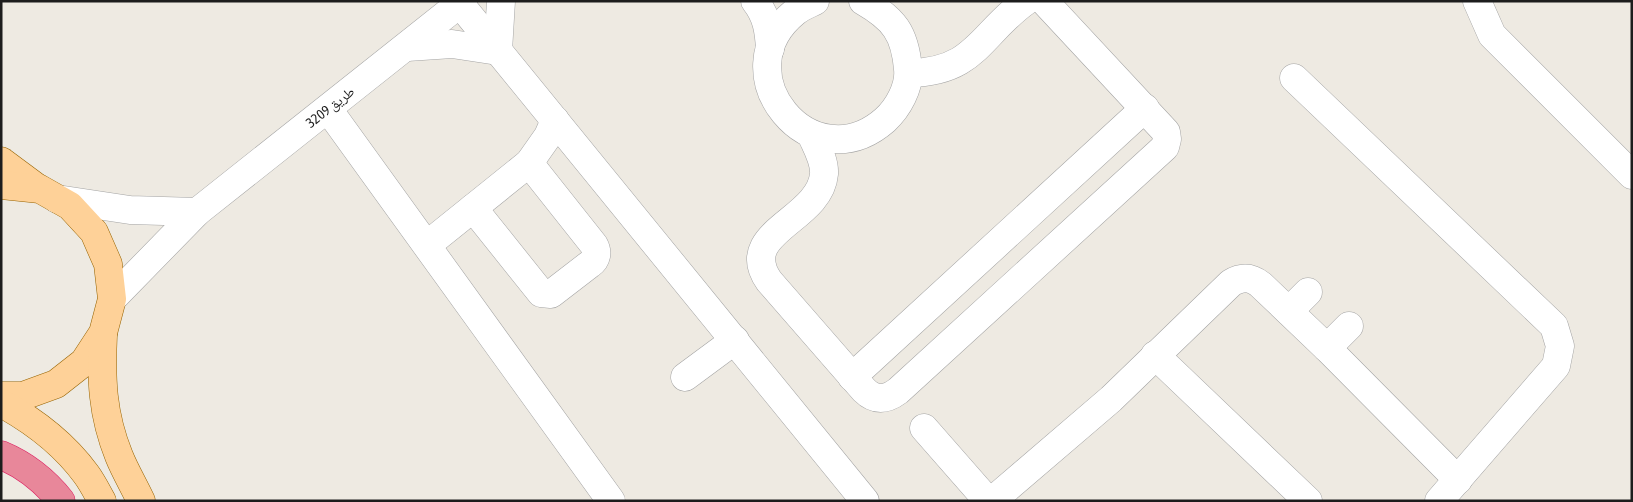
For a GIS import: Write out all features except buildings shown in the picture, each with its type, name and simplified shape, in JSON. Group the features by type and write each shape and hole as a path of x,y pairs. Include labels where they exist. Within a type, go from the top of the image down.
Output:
{"highway":[{"path":"1,455 17,462 55,494"}],"main road":[{"path":"1,161 48,194 70,206 94,232 108,264 112,299 103,333 101,375 106,416 119,457 141,501"},
{"path":"1,185 6,184 48,194"},
{"path":"1,396 23,396 56,384 84,362 103,333"},
{"path":"1,403 25,416 58,442 87,474 102,501"}],"street":[{"path":"498,51 501,1"},
{"path":"755,1 767,20 770,49 767,70 771,90 780,109 794,124 811,134 833,139 855,137 876,128 892,114 904,95 909,73 907,50 898,29 882,12 863,1"},
{"path":"770,49 780,28 796,11 815,1"},
{"path":"909,73 936,71 961,61 1026,1"},
{"path":"811,134 821,157 824,172 821,187 813,200 770,237 763,247 760,259 762,271 869,396 884,399 892,396 1165,147 1166,132 1044,1"},
{"path":"1478,1 1492,35 1632,175"},
{"path":"462,2 498,51 865,501"},
{"name":"طريق 3209","path":"112,299 197,212 462,2"},
{"path":"407,46 452,44 498,51"},
{"path":"1294,78 1554,326 1560,346 1556,366 1438,501"},
{"path":"852,376 1145,108"},
{"path":"328,109 612,501"},
{"path":"427,245 529,163 548,136 555,120"},
{"path":"473,208 541,293 551,294 595,261 597,255 594,244 529,163"},
{"path":"48,194 130,210 197,212"},
{"path":"992,501 1111,399 1231,283 1247,277 1254,280 1289,311 1458,480"},
{"path":"1289,311 1308,292"},
{"path":"1327,348 1349,326"},
{"path":"685,377 734,340"},
{"path":"1155,355 1308,501"},
{"path":"924,428 988,501"}]}
